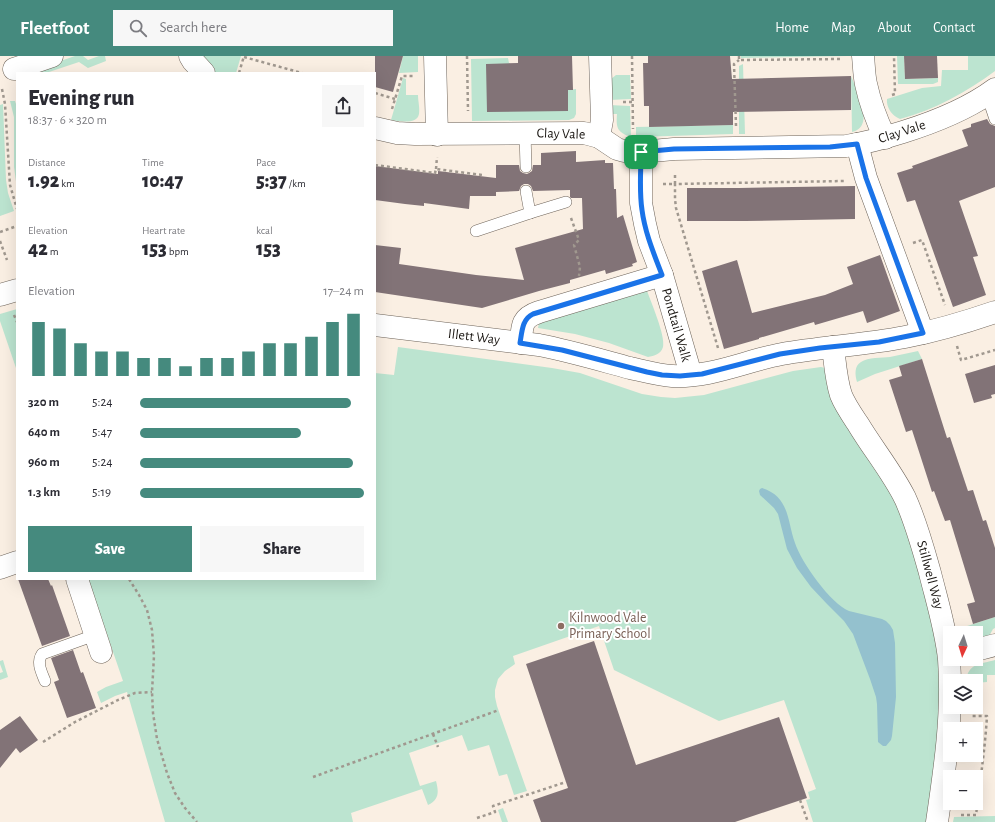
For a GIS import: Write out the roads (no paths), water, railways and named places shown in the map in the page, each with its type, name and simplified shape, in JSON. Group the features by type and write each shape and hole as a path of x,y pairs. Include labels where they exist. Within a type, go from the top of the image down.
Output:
{"street":[{"path":"11,72 52,56"},
{"path":"190,56 193,62 203,72"},
{"path":"599,137 602,120 600,56"},
{"path":"863,57 866,84 885,138"},
{"path":"435,65 436,135"},
{"name":"Clay Vale","path":"380,129 404,134 436,135 576,132 599,137 617,149 637,152 674,149 830,147 857,144 885,138 936,121 990,92"},
{"path":"857,144 866,178 923,333"},
{"name":"Pondtail Walk","path":"637,152 643,217 649,241 662,275 691,375"},
{"name":"Pondtail Walk","path":"520,343 523,326 526,318 530,315 662,275"},
{"path":"0,295 16,290"},
{"name":"Illett Way","path":"376,325 520,343 562,350 655,374 671,376 702,374 780,354 879,342 951,326 995,312"},
{"name":"Stillwell Way","path":"833,347 839,388 842,397 854,419 905,498 916,525 943,626"},
{"path":"0,568 16,562"},
{"path":"77,580 98,643"},
{"path":"983,648 995,645"},
{"name":"Stillwell Way","path":"938,818 947,754 949,666"}],"lane":[{"path":"990,92 990,104 995,119"},
{"path":"524,133 526,167"},
{"path":"526,191 530,213"},
{"path":"476,230 566,202"},
{"path":"45,681 39,664 42,654 98,643"}],"water":[{"path":"762,488 778,497 783,504 792,535 803,561 818,582 834,600 849,611 886,621 893,630 895,643 896,697 892,736 891,740 886,746 883,746 878,742 876,697 853,634 844,621 811,587 797,568 787,549 778,514 774,508 760,495 759,491"}],"place":[{"name":"Kilnwood Vale Primary School","path":"561,626"}]}
